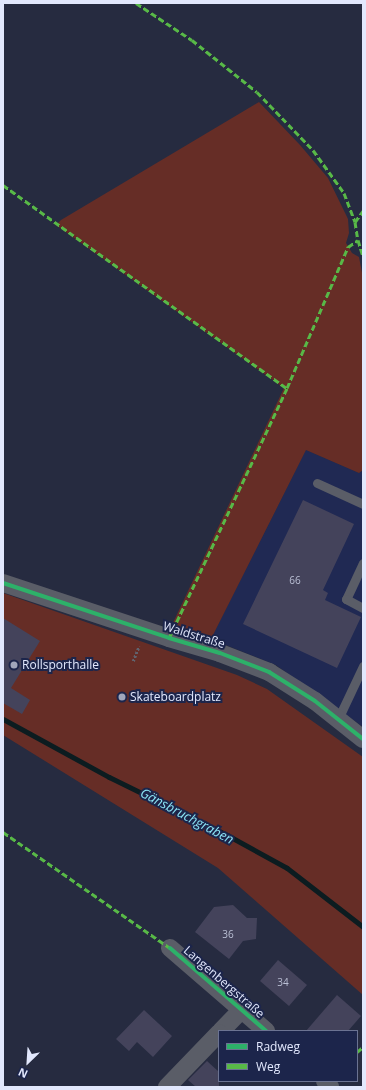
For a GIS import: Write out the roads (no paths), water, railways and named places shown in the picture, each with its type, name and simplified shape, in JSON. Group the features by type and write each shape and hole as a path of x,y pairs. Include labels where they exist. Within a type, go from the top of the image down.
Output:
{"street":[{"name":"Waldstraße","path":"3,583 169,638 220,653 269,672 315,702 363,739"},
{"name":"Langenbergstraße","path":"170,948 265,1030"},
{"name":"Langenbergstraße","path":"222,1030 241,1010"},
{"name":"Langenbergstraße","path":"168,1087 218,1034"}],"lane":[{"path":"317,483 363,504"},
{"path":"363,563 346,600 363,608"},
{"path":"338,719 363,666"}],"waterway":[{"name":"Gänsbruchgraben","path":"3,719 109,777 227,835 287,868 363,927"}],"place":[{"name":"Rollsporthalle","path":"14,665"},
{"name":"Skateboardplatz","path":"122,697"}]}
